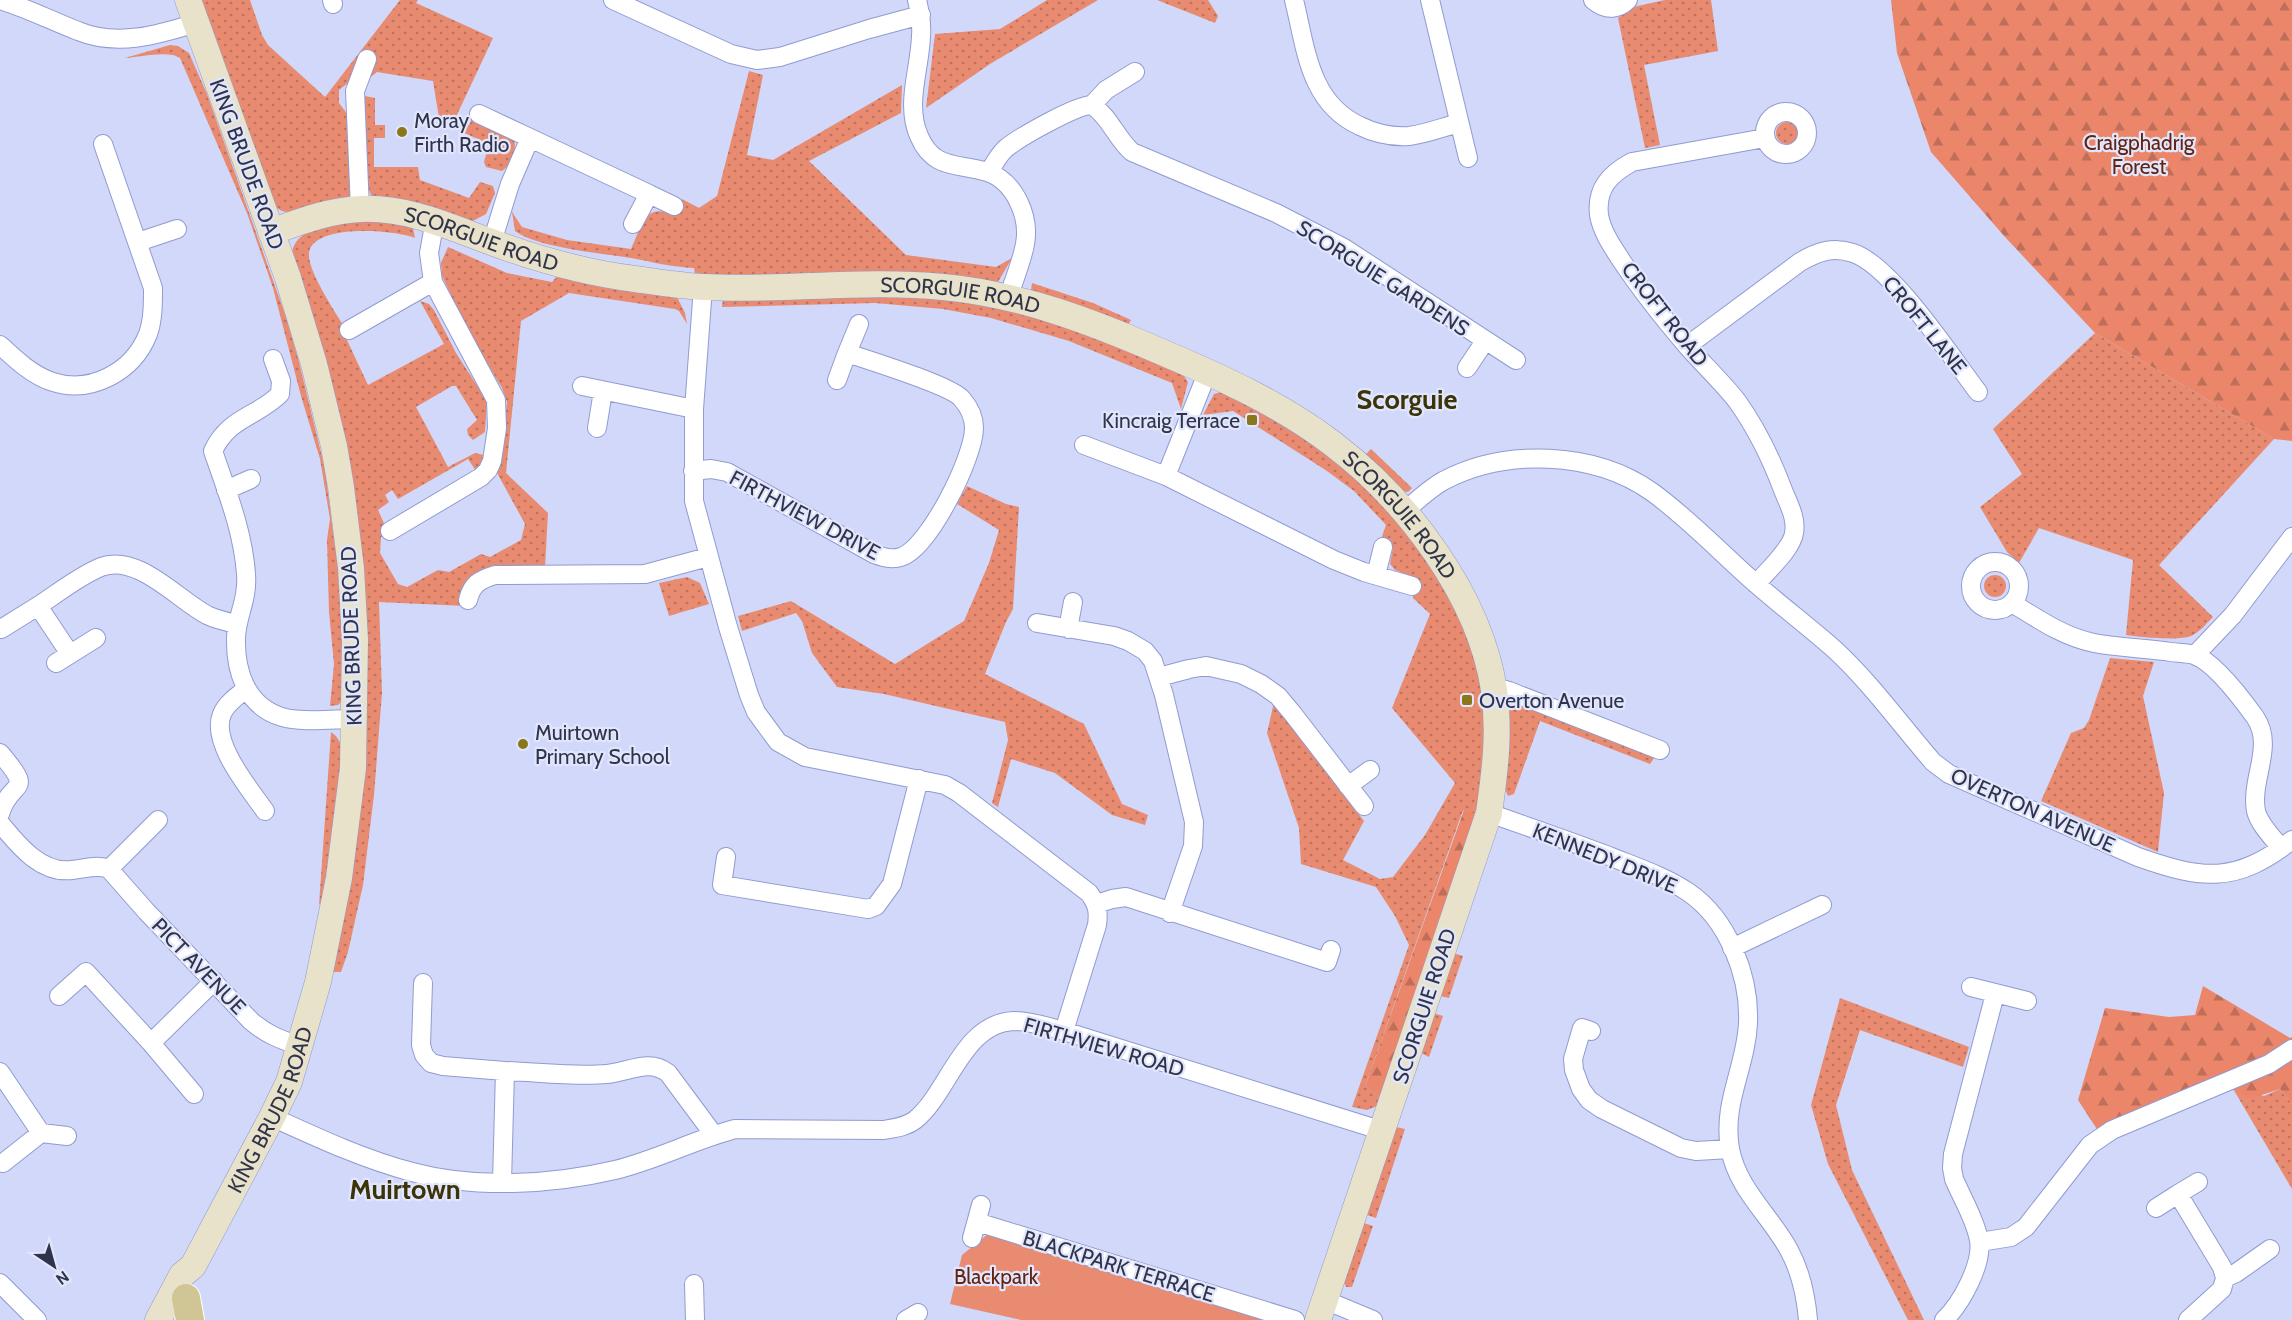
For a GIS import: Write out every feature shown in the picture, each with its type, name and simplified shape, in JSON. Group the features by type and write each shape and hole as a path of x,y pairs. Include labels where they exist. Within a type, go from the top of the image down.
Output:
{"street":[{"path":"0,0 37,6 79,32 98,37 122,39 144,38 192,11"},
{"path":"613,0 731,54 757,60 780,57 869,28 919,8 921,36 913,100 914,119 919,137 929,152 941,163 989,172 1006,185 1021,204 1026,223 1025,243 1009,296"},
{"path":"1294,0 1314,76 1321,93 1333,109 1350,122 1369,131 1388,136 1411,135 1459,123"},
{"path":"1430,0 1468,158"},
{"path":"1593,0 1599,5 1613,9 1620,7 1628,0"},
{"name":"KING BRUDE ROAD","path":"158,1320 182,1275 193,1266 289,1082 318,982 339,878 353,768 355,719 354,598 347,528 334,446 302,322 192,11"},
{"path":"360,209 355,91 367,59"},
{"path":"989,172 997,157 1007,147 1074,109 1092,105 1106,90 1135,72"},
{"name":"SCORGUIE GARDENS","path":"1092,105 1101,111 1118,138 1132,152 1276,213 1344,248 1485,342 1516,360"},
{"path":"479,114 674,206"},
{"path":"492,242 510,184 530,138"},
{"name":"CROFT ROAD","path":"1756,584 1788,546 1794,535 1792,513 1769,454 1754,426 1735,399 1687,346 1636,283 1602,229 1599,200 1604,185 1615,171 1632,162 1765,138"},
{"path":"0,345 23,365 51,382 72,387 93,385 115,374 133,358 148,335 153,309 153,288 103,144"},
{"path":"633,224 649,194"},
{"name":"SCORGUIE ROAD","path":"271,232 329,214 360,209 396,212 435,220 541,260 631,279 703,287 876,284 943,286 1009,296 1135,340 1208,371 1275,406 1330,441 1361,467 1404,512 1437,554 1468,607 1483,647 1494,687 1497,753 1489,813 1322,1310"},
{"path":"390,531 481,477 488,470 492,461 497,428 496,400 433,282 429,253 435,220"},
{"path":"138,242 177,229"},
{"name":"CROFT LANE","path":"1687,346 1800,262 1818,251 1835,250 1853,253 1881,270 1900,291 1978,392"},
{"path":"349,330 433,282"},
{"path":"703,287 694,409 694,501 708,557 756,712 778,742 805,758 945,785 959,793 1079,883 1089,893 1097,904 1097,925 1064,1031"},
{"path":"837,380 860,324"},
{"path":"1467,368 1485,342"},
{"name":"FIRTHVIEW DRIVE","path":"693,471 711,469 727,472 874,554 888,559 901,557 912,551 925,537 951,495 969,449 974,429 971,413 961,396 945,388 847,353"},
{"path":"273,359 281,381 280,394 238,420 217,441 213,452 239,529 246,575 246,591 238,624 237,650 241,677 245,690 254,701 282,718 355,719"},
{"path":"1166,476 1208,371"},
{"path":"582,386 694,409"},
{"path":"597,428 603,391"},
{"path":"1084,445 1166,476 1334,561 1412,586"},
{"name":"OVERTON AVENUE","path":"1404,512 1443,481 1515,459 1554,459 1593,464 1627,478 1651,491 1835,650 1933,762 1949,774 2138,857 2170,868 2199,873 2245,870 2287,844 2256,812 2255,800 2263,741 2261,729 2256,718 2236,692 2211,666 2194,655"},
{"path":"226,490 251,479"},
{"path":"2012,603 2074,638 2094,643 2194,655 2233,615 2292,537"},
{"path":"1377,575 1383,547"},
{"path":"468,600 471,588 480,580 495,574 645,574 708,557"},
{"path":"2,628 88,574 114,564 141,571 207,615 220,621 238,624"},
{"path":"1068,629 1073,602"},
{"path":"38,606 63,659 96,638"},
{"path":"1037,623 1114,636 1137,645 1153,661 1159,677 1194,822 1193,846 1170,912"},
{"path":"1159,677 1206,666 1241,674 1261,684 1278,696 1364,806"},
{"path":"1494,687 1660,750"},
{"path":"245,690 232,700 222,714 221,739 232,776 265,811"},
{"path":"0,753 20,780 0,814"},
{"path":"1348,786 1370,770"},
{"path":"726,857 722,885 868,909 876,906 892,884 919,779"},
{"name":"KENNEDY DRIVE","path":"1489,813 1561,837 1666,879 1689,893 1709,911 1720,926 1742,971 1748,1002 1744,1048 1730,1100 1728,1120 1730,1149 1742,1183 1789,1250 1802,1282 1808,1320"},
{"path":"0,823 16,843 33,857 49,867 68,871 101,866 109,869 158,820"},
{"name":"PICT AVENUE","path":"109,869 146,911 262,1031 300,1046"},
{"path":"1097,904 1126,897 1327,962 1331,950"},
{"path":"1732,948 1822,904"},
{"path":"59,996 86,972 151,1042 194,1094"},
{"path":"151,1042 214,981"},
{"path":"423,983 421,1045 423,1055 431,1063 505,1071 605,1074 652,1065 660,1067 668,1073 714,1135"},
{"path":"1971,987 2027,1001"},
{"path":"1944,1320 1963,1296 1977,1259 1980,1242 1954,1179 1952,1168 1953,1154 1995,994"},
{"name":"FIRTHVIEW ROAD","path":"272,1117 370,1159 414,1172 458,1179 541,1182 615,1170 650,1160 714,1135 745,1128 884,1130 901,1127 915,1120 920,1114 969,1045 991,1027 1012,1021 1036,1023 1064,1031 1383,1131"},
{"path":"1591,1031 1582,1028 1573,1059 1577,1080 1589,1100 1602,1109 1681,1148 1696,1152 1730,1149"},
{"path":"1980,1242 2011,1237 2026,1227 2090,1145 2112,1130 2269,1064 2292,1049"},
{"path":"502,1182 505,1071"},
{"path":"0,1072 41,1133"},
{"path":"3,1163 41,1133 67,1136"},
{"path":"2156,1208 2198,1182"},
{"path":"2178,1194 2222,1267 2225,1278 2222,1289 2188,1320"},
{"name":"BLACKPARK TERRACE","path":"977,1222 1295,1320"},
{"path":"2225,1278 2270,1249"},
{"name":"KING BRUDE ROAD","path":"184,1313 193,1279 193,1266"},
{"path":"0,1283 37,1320"},
{"path":"694,1284 695,1320"},
{"path":"1322,1310 1373,1320"}],"green space":[{"path":"198,0 250,0 262,35 268,45 325,97 400,0 418,0 416,3 493,38 455,119 469,125 472,119 514,138 515,147 511,161 502,171 486,167 484,162 489,144 442,123 439,118 433,81 377,72 366,81 353,79 339,90 339,103 348,115 351,199 304,211 280,210 275,206"},
{"path":"1047,0 1098,0 990,64 926,108 935,34 1000,29"},
{"path":"1157,0 1208,0 1218,16 1215,23"},
{"path":"1665,0 1711,0 1718,51 1644,65 1660,145 1645,148 1618,18 1633,7"},
{"name":"Craigphadrig Forest","path":"1891,0 2292,0 2292,441 2274,439 2095,333 2005,237 1931,152 1897,53"},
{"path":"170,45 178,46 189,53 207,94 286,317 299,362 325,469 335,547 341,570 344,609 343,700 338,705 330,706 334,664 329,612 327,540 330,519 320,459 273,288 247,213 180,58 161,54 125,58"},
{"path":"749,71 763,75 747,155 773,160 902,85 901,113 809,161 906,255 996,267 1012,258 998,282 695,275 694,268 554,246 515,231 512,212 522,227 567,240 631,249 645,218 650,214 664,212 674,215 682,199 699,208 717,196"},
{"path":"360,95 375,98 375,125 385,125 385,138 374,138 374,167 418,167 420,180 469,198 480,182 493,186 495,193 486,214 471,222 372,197 369,190 364,190"},
{"path":"1787,122 1795,125 1798,133 1795,141 1787,144 1779,141 1776,133 1779,125"},
{"path":"390,220 413,228 415,238 374,231 339,233 324,237 314,243 309,253 313,271 349,335 346,338 368,385 444,344 420,301 429,304 434,310 456,353 487,401 485,432 473,440 468,435 467,429 477,420 456,386 452,386 416,407 448,467 475,453 484,455 484,463 476,471 468,459 398,499 392,490 385,495 389,502 378,510 388,532 381,537 380,553 398,584 407,587 438,570 449,572 481,554 490,557 521,540 525,524 496,471 502,450 507,402 502,388 469,333 442,276 441,263 448,247 507,273 552,282 559,274 677,297 685,313 687,324 679,311 675,309 569,293 521,321 506,473 548,513 545,568 507,566 483,570 465,584 459,596 465,606 379,602 382,693 374,795 363,885 348,952 341,972 330,972 365,691 292,253 297,242 306,233 318,228 348,222"},
{"path":"1032,283 1093,303 1131,320 1127,327 1034,293 1031,290"},
{"path":"943,294 1069,325 1181,372 1188,382 1181,409 1172,383 1069,341 991,318 943,309 875,303 722,307 723,299"},
{"path":"2095,333 2274,439 2159,565 2213,617 2191,636 2150,638 2126,635 2133,560 2039,528 2019,563 2007,552 1980,507 2022,474 1993,429"},
{"path":"1224,391 1318,444 1378,499 1425,555 1464,625 1480,673 1487,731 1477,816 1464,810 1462,813 1366,1084 1382,1092 1380,1105 1367,1110 1352,1107 1409,945 1395,916 1376,887 1301,864 1299,828 1267,733 1274,702 1364,821 1343,860 1380,879 1393,877 1425,835 1455,783 1392,708 1430,614 1413,598 1419,579 1395,570 1390,564 1393,547 1380,542 1386,525 1354,491 1233,411 1203,415 1214,394"},
{"path":"1371,449 1412,488 1408,492 1402,491 1365,455"},
{"path":"967,486 1006,504 1019,507 1013,609 985,674 1084,724 1122,804 1148,815 1145,825 1112,815 1055,773 1011,759 998,807 992,803 1008,740 1005,722 884,694 837,687 812,653 802,621 796,613 742,631 738,616 791,601 895,664 964,621 989,563 999,530 957,504"},
{"path":"1995,575 2003,578 2006,586 2003,594 1995,597 1987,594 1984,586 1987,578"},
{"path":"687,577 700,583 709,604 669,616 659,583"},
{"path":"2110,658 2154,662 2143,696 2164,793 2158,852 2041,801 2071,733 2084,728 2089,720"},
{"path":"1517,701 1656,755 1650,764 1540,721 1514,794 1508,796 1505,789 1506,703"},
{"path":"331,732 343,747 328,891 319,905"},
{"path":"1464,810 1476,814 1382,1092 1372,1090 1366,1084"},
{"path":"1453,953 1463,956 1449,998 1440,996"},
{"path":"2203,986 2290,1038 2292,1037 2292,1104 2280,1089 2249,1099 2232,1087 2106,1143 2078,1100 2105,1008 2169,1017 2195,1015"},
{"path":"1840,998 1969,1047 1963,1067 1860,1030 1836,1105 1852,1170 1924,1320 1908,1320 1828,1164 1811,1105"},
{"path":"1433,1013 1443,1016 1429,1057 1419,1052"},
{"path":"2232,1087 2264,1096 2280,1089 2292,1104 2292,1189"},
{"path":"1396,1127 1405,1129 1376,1218 1367,1215"},
{"path":"1364,1223 1373,1226 1352,1287 1346,1287 1344,1282"},
{"name":"Blackpark","path":"988,1234 1269,1320 1021,1320 950,1304 962,1255"}],"place":[{"name":"Moray Firth Radio","path":"402,132"},
{"name":"Kincraig Terrace","path":"1252,420"},
{"name":"Overton Avenue","path":"1467,700"},
{"name":"Muirtown Primary School","path":"523,744"}],"district":[{"name":"Scorguie","path":"1407,399"},
{"name":"Muirtown","path":"405,1189"}]}
